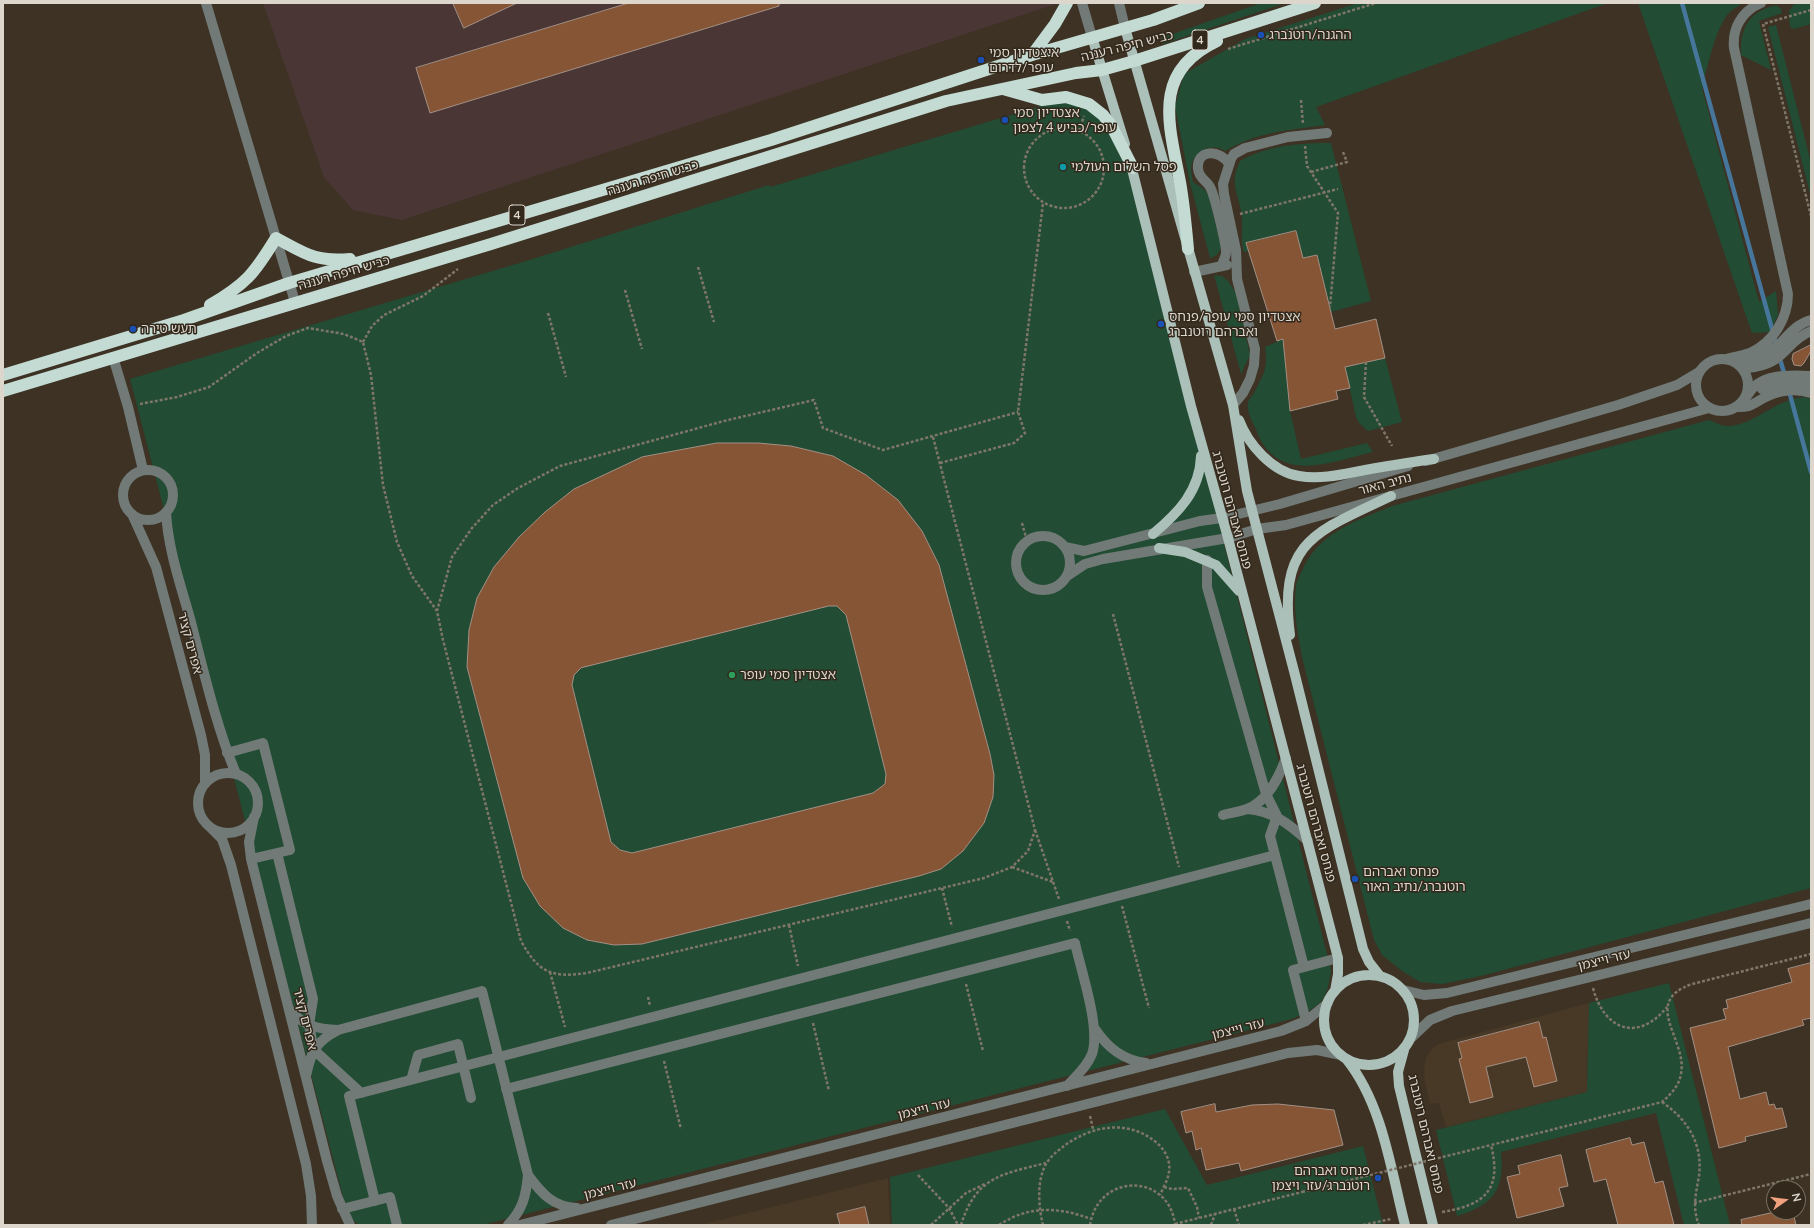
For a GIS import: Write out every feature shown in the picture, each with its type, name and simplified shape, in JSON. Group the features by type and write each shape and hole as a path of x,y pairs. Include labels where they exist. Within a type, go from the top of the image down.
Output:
{"highway":[{"path":"1032,55 1055,24 1067,3"},
{"name":"כביש חיפה רעננה","path":"3,375 184,320 289,283 772,140 1032,55 1125,28 1199,3"},
{"name":"כביש חיפה רעננה","path":"3,391 491,244 946,100 1000,88 1102,70 1315,3"},
{"path":"1188,249 1184,203 1170,128 1168,109 1171,87 1187,61 1203,48 1266,19"},
{"path":"1000,88 1042,100 1066,97 1089,104 1111,125 1133,168"},
{"path":"184,320 230,293 247,280 259,267 276,238 317,259 334,260 354,258 420,243"}],"main road":[{"name":"פנחס ואברהם רוטנברג","path":"1125,28 1233,405 1247,491 1295,675 1363,950 1369,962 1380,976"},
{"name":"פנחס ואברהם רוטנברג","path":"1092,37 1133,168 1201,444 1228,538 1241,594 1286,758 1338,958 1338,974 1335,991"},
{"path":"1233,405 1242,430 1255,447 1270,463 1298,476 1330,477 1434,458"},
{"path":"1153,534 1176,514 1188,499 1199,474 1201,444"},
{"path":"1295,675 1288,618 1288,592 1292,569 1302,550 1314,537 1330,526 1391,496"},
{"path":"1159,548 1185,552 1216,565 1241,594"},
{"path":"1343,1057 1359,1064 1373,1065 1387,1061 1404,1049 1411,1038 1414,1016 1411,1002 1403,990 1392,981 1380,976 1358,976 1345,982 1335,991 1328,1003 1325,1016 1326,1031 1332,1044 1364,1084 1376,1111 1404,1221"},
{"name":"פנחס ואברהם רוטנברג","path":"1404,1049 1399,1068 1399,1086 1433,1225"}],"street":[{"path":"206,3 295,302"},
{"path":"1082,3 1092,37"},
{"path":"1119,3 1125,28"},
{"path":"1761,3 1748,11 1739,21 1734,34 1734,48 1788,294 1788,305 1785,317 1765,344 1749,353 1711,361 1699,372 1696,388 1702,403 1709,408 1723,411 1748,401 1758,391 1770,386 1782,383 1811,385"},
{"path":"1233,405 1243,394 1250,379 1256,349 1237,279 1235,263 1236,250 1223,184 1229,164 1234,154 1245,148 1288,137 1327,133"},
{"path":"1221,266 1226,250 1212,190 1199,176 1198,165 1203,156 1212,152 1222,155 1229,164"},
{"path":"1194,272 1235,263"},
{"path":"1726,359 1746,359 1769,352 1790,331 1800,324 1811,320"},
{"path":"1726,359 1733,360 1747,368 1764,365 1776,360 1797,340 1811,331"},
{"path":"113,357 128,407 142,470"},
{"path":"1726,359 1738,364 1747,376 1748,383 1746,396 1736,407"},
{"name":"נתיב האור","path":"1065,547 1084,551 1200,521 1222,518 1280,504 1618,405 1677,385 1699,372"},
{"path":"1736,407 1743,403 1755,386 1768,380 1788,375 1811,376"},
{"path":"1736,407 1748,407 1768,396 1793,390 1811,393"},
{"name":"נתיב האור","path":"1067,576 1085,564 1159,548 1228,538 1257,529 1286,524 1709,408"},
{"path":"142,470 158,472 170,482 173,498 166,512 153,520 138,518 132,514 127,508 123,492 130,478 142,470"},
{"name":"אפרים קציר","path":"166,512 168,534 227,753 236,774"},
{"name":"אפרים קציר","path":"132,514 145,540 158,574 201,735 205,754 205,784"},
{"path":"1045,536 1054,538 1065,547 1069,555 1070,565 1067,576 1061,584 1053,589 1044,590 1029,586 1022,580 1016,567 1016,558 1020,549 1027,541 1035,537 1045,536"},
{"path":"1207,560 1207,586 1266,794 1277,816 1270,836 1304,967"},
{"path":"227,753 263,743 290,850 252,858"},
{"path":"1222,815 1247,809 1258,804 1280,776 1286,758"},
{"path":"210,827 219,832 229,833 239,831 248,825 254,817 257,807 255,792 245,779 236,774 225,773 212,777 205,784 200,794 198,804 203,819 210,827 222,839 231,865 306,1164 311,1196 312,1225"},
{"path":"1247,809 1261,810 1277,816 1308,841"},
{"name":"אפרים קציר","path":"254,817 249,842 252,858 327,1161 342,1209 350,1225"},
{"path":"277,852 313,999 309,1025 314,1050 361,1093"},
{"path":"375,1201 349,1096 1275,855"},
{"name":"עזר וייצמן","path":"1403,990 1424,995 1447,992 1811,904"},
{"name":"עזר וייצמן","path":"1411,1038 1422,1026 1442,1014 1811,923"},
{"path":"506,1089 1074,943 1095,1029 1092,1054 1086,1066 1067,1086"},
{"path":"1306,1021 1294,970 1338,958"},
{"path":"306,1076 309,1058 314,1050 324,1037 338,1030 482,991 528,1175 526,1195 517,1215 508,1225"},
{"name":"עזר וייצמן","path":"520,1225 1287,1030 1306,1021 1328,1003"},
{"path":"289,1010 297,1019 309,1025 320,1029 338,1030"},
{"path":"1095,1029 1114,1050 1131,1062 1152,1064"},
{"path":"411,1080 418,1055 458,1044 471,1098"},
{"path":"611,1225 1288,1052 1316,1050 1343,1057"},
{"path":"528,1175 541,1192 552,1201 567,1207 587,1208"},
{"path":"342,1209 390,1197 397,1225"}],"path":[{"path":"1224,50 1376,3"},
{"path":"1811,10 1763,24 1811,216"},
{"path":"1301,100 1307,166 1338,213 1330,307"},
{"path":"1079,131 1086,111"},
{"path":"1066,128 1079,131 1091,138 1099,149 1104,162 1103,176 1098,189 1090,199 1079,206 1067,208 1055,207 1043,203 1027,184 1024,172 1025,159 1030,146 1040,136 1052,130 1066,128"},
{"path":"1311,172 1347,162 1343,152"},
{"path":"1229,217 1338,189"},
{"path":"940,464 1014,443 1025,433 1018,412 1043,203"},
{"path":"460,267 423,296 384,315 372,326 364,342 371,375 383,485 397,542 412,576 437,611 443,640 521,940 530,957 545,971 566,976 588,973 984,878 1012,867 1028,851 1035,830"},
{"path":"698,267 714,322"},
{"path":"625,290 642,349"},
{"path":"548,313 566,377"},
{"path":"128,407 177,397 209,387 225,374 286,336 308,328 344,334 364,342"},
{"path":"1366,362 1364,397 1392,446"},
{"path":"437,611 452,557 472,528 493,505 511,492 560,466 724,421 814,400 823,428 883,450 1018,412"},
{"path":"933,437 1035,830 1074,943"},
{"path":"1022,523 1027,541"},
{"path":"1113,614 1182,879"},
{"path":"1012,867 1053,882"},
{"path":"942,888 950,919"},
{"path":"1119,896 1149,1008"},
{"path":"789,925 796,959"},
{"path":"1590,977 1599,1004 1613,1022 1622,1027 1632,1028 1651,1023 1667,1007 1671,996 1682,987 1811,954"},
{"path":"550,972 568,1039"},
{"path":"1090,1225 1091,1219 1100,1200 1116,1188 1136,1185 1149,1188 1160,1195 1172,1211 1175,1225 1662,1102 1677,1085 1682,1066 1680,1053 1670,1026 1667,1007"},
{"path":"1662,1102 1684,1120 1697,1144 1700,1164 1694,1203 1699,1225"},
{"path":"1043,1225 1040,1209 1040,1182 1042,1171 1047,1163 1058,1150 1086,1132 1105,1127 1120,1127 1146,1135 1163,1150 1167,1156 1169,1167 1164,1187 1160,1195"},
{"path":"1430,1214 1458,1208 1486,1194 1495,1179 1496,1170 1491,1145"},
{"path":"931,1225 966,1193 1004,1173 1047,1163"},
{"path":"1694,1203 1811,1174"},
{"path":"918,1175 949,1208 958,1225"},
{"path":"961,1225 974,1199 987,1183"},
{"path":"1164,1187 1172,1189 1188,1188 1197,1207 1198,1218"},
{"path":"999,1225 1018,1214 1040,1209 1067,1211 1091,1219"},
{"path":"1234,1209 1239,1225"},
{"path":"1211,1225 1215,1214"},
{"path":"1362,1225 1404,1221"}],"shaded area":[{"path":"263,3 1059,3 402,220 353,210 324,177"},
{"path":"1589,1003 1587,1092 1446,1127 1439,1103 1430,1104 1425,1083 1424,1069 1426,1058 1433,1048 1439,1044"},
{"path":"888,1178 890,1225 700,1225"}],"green space":[{"path":"1261,3 1285,3 1163,44 1161,38"},
{"path":"1358,3 1608,3 1316,107 1325,125 1286,130 1261,136 1225,151 1211,148 1201,151 1194,158 1191,165 1193,182 1204,189 1209,196 1221,246 1218,254 1210,258 1190,183 1175,106 1184,74 1245,39"},
{"path":"1638,3 1743,3 1730,12 1720,27 1702,88 1759,302 1776,291 1778,315 1770,332 1752,333"},
{"path":"1795,3 1811,3 1811,24 1794,29 1790,27 1789,11"},
{"path":"1776,5 1781,9 1782,13 1759,21 1771,70 1741,55 1741,45 1742,36 1748,22 1759,12"},
{"path":"1776,25 1811,163 1811,198 1768,27"},
{"name":"אצטדיון סמי עופר","path":"1061,100 1076,102 1102,116 1129,166 1331,970 1324,997 1316,1006 1292,1019 482,1225 359,1225 353,1220 343,1197 130,379 526,261 769,185 770,187"},
{"path":"1331,143 1371,301 1331,312 1317,255 1303,258 1296,231 1247,243 1249,251 1244,252 1241,212 1236,192 1235,178 1236,170 1240,161 1261,151 1296,144"},
{"path":"1214,275 1222,276 1228,281 1236,293 1250,355 1241,374"},
{"path":"1283,339 1290,411 1301,459 1367,443 1373,452 1340,461 1307,466 1292,464 1278,459 1266,448 1251,418 1248,410 1248,402 1254,393 1264,371 1266,361 1265,347"},
{"path":"1385,358 1402,422 1368,431 1359,423 1356,417 1345,367"},
{"path":"1804,397 1811,399 1811,888 1481,976 1442,984 1420,982 1402,971 1382,955 1374,940 1302,657 1296,622 1295,596 1297,581 1308,559 1317,547 1339,530 1364,517 1392,506 1709,420 1725,426 1737,425 1746,422 1784,402"},
{"path":"1669,983 1730,1225 1684,1225 1656,1113 1501,1152 1501,1176 1494,1194 1480,1207 1457,1216 1436,1130 1587,1092 1589,1003"},
{"path":"1165,1109 1207,1185 1363,1146 1383,1225 892,1225 890,1177"}],"building":[{"path":"453,3 517,3 464,28"},
{"path":"629,3 779,3 779,6 430,113 416,68"},
{"path":"1296,231 1303,258 1317,255 1335,329 1376,319 1385,358 1345,367 1350,388 1336,391 1338,399 1290,411 1283,339 1277,341 1246,243"},
{"path":"1811,345 1811,351 1804,363 1801,366 1794,365 1792,359 1793,354"},
{"path":"717,443 758,443 791,446 833,456 866,475 898,500 922,531 939,565 990,754 994,775 993,797 984,823 963,851 941,869 919,876 642,944 614,945 587,940 563,928 540,906 523,878 467,667 469,630 477,598 494,567 519,537 545,512 574,489 642,457","holes":["829,606 837,606 846,615 886,774 885,784 873,793 632,853 620,850 611,842 572,685 574,675 581,668"]},
{"path":"1811,963 1811,1018 1802,1020 1804,1025 1728,1047 1740,1099 1766,1092 1769,1105 1774,1104 1776,1109 1782,1108 1787,1127 1745,1137 1746,1141 1719,1148 1690,1028 1726,1019 1723,1009 1728,1008 1726,1000 1792,982 1788,969"},
{"path":"1539,1022 1543,1038 1546,1037 1557,1081 1534,1087 1526,1057 1486,1067 1493,1097 1470,1103 1459,1059 1462,1058 1458,1043"},
{"path":"1215,1104 1216,1112 1252,1105 1278,1104 1334,1110 1343,1145 1241,1171 1239,1163 1206,1170 1201,1148 1196,1150 1192,1131 1186,1133 1181,1112"},
{"path":"1630,1138 1632,1145 1644,1142 1655,1183 1663,1181 1674,1225 1618,1225 1606,1179 1594,1182 1586,1150"},
{"path":"1561,1155 1568,1186 1559,1188 1564,1206 1517,1218 1507,1177 1520,1174 1518,1166"},
{"path":"865,1207 869,1225 840,1225 837,1214"},
{"path":"1766,1214 1766,1220 1795,1220 1796,1225 1742,1225 1741,1220"}],"waterway":[{"path":"1682,3 1777,347"},
{"path":"1779,356 1785,376"},
{"path":"1789,391 1811,472"}],"place":[{"name":"ההגנה/רוטנברג","path":"1261,35"},
{"name":"איצטדיון סמי עופר/לדרום","path":"981,60"},
{"name":"אצטדיון סמי עופר/כביש 4 לצפון","path":"1005,120"},
{"name":"פסל השלום העולמי","path":"1063,167"},
{"name":"אצטדיון סמי עופר/פנחס ואברהם רוטנברג","path":"1161,324"},
{"name":"תעש טירה","path":"133,329"},
{"name":"אצטדיון סמי עופר","path":"732,675"},
{"name":"פנחס ואברהם רוטנברג/נתיב האור","path":"1355,879"},
{"name":"פנחס ואברהם רוטנברג/עזר ויצמן","path":"1378,1178"}]}
